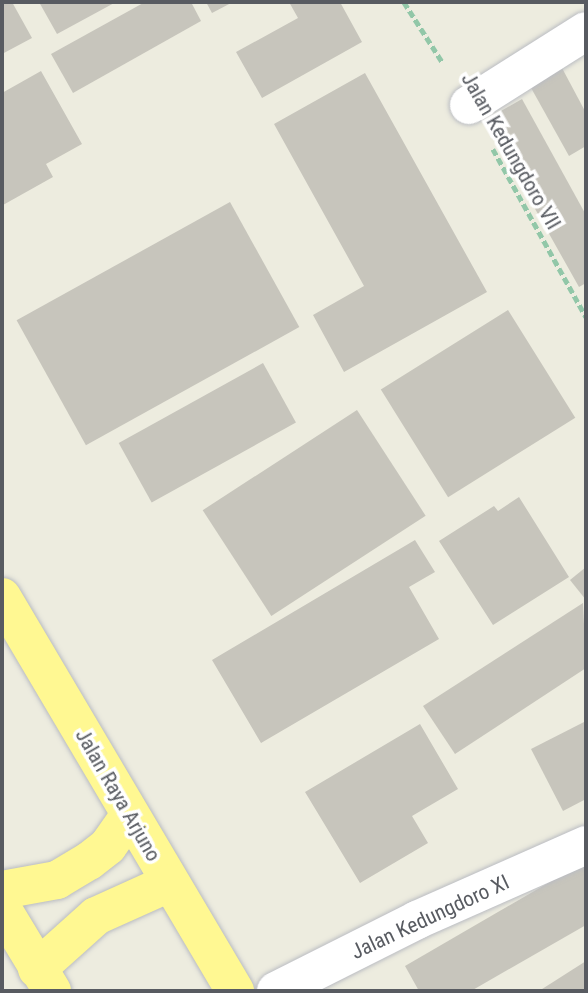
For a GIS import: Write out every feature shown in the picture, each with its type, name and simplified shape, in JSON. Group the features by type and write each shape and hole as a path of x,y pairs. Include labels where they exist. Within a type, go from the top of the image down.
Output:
{"highway":[{"name":"Jalan Raya Arjuno","path":"2,597 235,991"},
{"path":"2,890 57,880 108,846 130,815"},
{"path":"2,908 44,980 96,916 169,883"}],"street":[{"path":"469,105 586,31"},
{"name":"Jalan Kedungdoro XI","path":"276,991 417,920 586,845"}],"path":[{"name":"Jalan Kedungdoro VII","path":"404,2 469,105 586,317"}],"building":[{"path":"2,2 12,2 32,38 2,54"},
{"path":"39,2 116,2 57,34"},
{"path":"145,2 191,2 201,21 73,93 51,54"},
{"path":"206,2 233,2 212,13"},
{"path":"289,2 340,2 362,42 262,98 236,52 298,18"},
{"path":"562,68 586,113 586,146 569,156 530,86"},
{"path":"41,71 82,144 46,164 53,177 3,205 2,93"},
{"path":"365,73 487,292 344,372 313,315 364,286 274,124"},
{"path":"522,99 586,215 586,283 579,287 485,120"},
{"path":"230,202 299,327 86,445 17,320"},
{"path":"508,310 575,418 448,497 381,389"},
{"path":"263,363 296,422 152,502 119,443"},
{"path":"357,410 426,516 271,616 203,510"},
{"path":"519,497 569,577 493,625 439,541 494,506 498,511"},
{"path":"415,540 435,572 409,587 439,639 261,743 212,660"},
{"path":"586,567 586,600 570,580"},
{"path":"583,603 586,668 455,754 423,706"},
{"path":"586,721 586,799 563,811 531,749"},
{"path":"420,724 458,789 412,816 428,843 360,883 305,792"},
{"path":"586,861 586,925 471,991 419,991 405,966"},
{"path":"586,961 586,991 539,991"}]}
